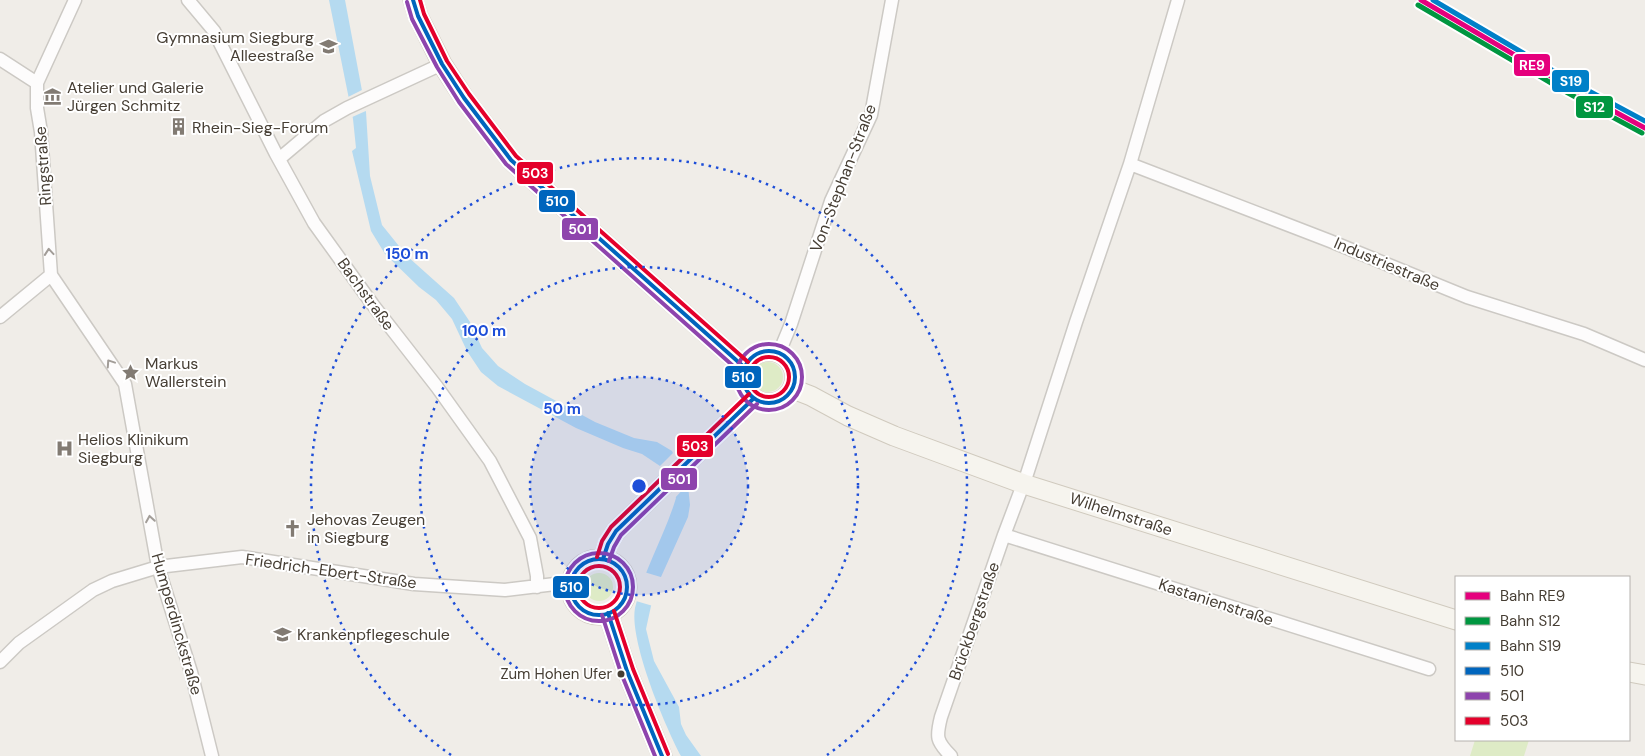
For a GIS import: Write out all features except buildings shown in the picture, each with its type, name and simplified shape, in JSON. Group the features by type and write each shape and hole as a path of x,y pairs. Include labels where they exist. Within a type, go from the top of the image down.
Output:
{"main road":[{"path":"413,0 418,16 442,64 464,98 511,160 744,367"},
{"path":"762,351 779,353 792,364 795,372 792,389 783,399 777,402 761,403 748,394 742,381 744,367 748,360 762,351"},
{"name":"Wilhelmstraße","path":"792,389 811,396 848,416 894,436 1024,484 1455,620"},
{"path":"603,559 608,544 616,531 754,399"},
{"path":"603,559 617,566 622,571 627,586 622,602 616,609 600,615 585,611 574,600 571,585 572,578 579,567 590,560 603,559"},
{"path":"608,613 627,671 662,756"},
{"path":"1630,672 1645,675"}],"street":[{"name":"Ringstraße","path":"51,275 41,132 37,108 37,83 75,0"},
{"name":"Bachstraße","path":"188,0 214,31 279,159 314,222 373,306 437,387 490,461 530,538 537,586"},
{"name":"Von-Stephan-Straße","path":"779,353 791,324 831,200 871,115 892,0"},
{"path":"1024,484 1079,313 1130,164 1178,0"},
{"path":"0,59 37,83"},
{"path":"279,159 324,121 347,108 442,64"},
{"name":"Industriestraße","path":"1130,164 1330,241 1466,297 1584,334 1645,360"},
{"path":"0,317 51,275"},
{"name":"Humperdinckstraße","path":"51,275 124,384 158,567 191,672 212,756"},
{"name":"Brückbergstraße","path":"951,756 940,745 937,735 941,717 1004,535 1024,484"},
{"name":"Kastanienstraße","path":"1004,535 1429,669"},
{"name":"Friedrich-Ebert-Straße","path":"0,662 20,642 93,590 112,581 158,567 242,557 414,584 505,590 537,586 571,585"}],"green space":[{"path":"768,362 774,363 782,371 782,383 774,391 768,392 762,391 754,383 753,377 754,371 762,363"},
{"path":"599,573 609,577 613,587 609,597 599,601 589,597 585,587 589,577"},
{"path":"1475,741 1529,741 1524,756 1470,756"}],"water":[{"path":"329,0 345,0 366,112 370,176 382,225 407,256 454,298 470,322 482,348 498,366 525,384 595,422 634,438 657,442 672,451 688,486 690,505 688,517 661,577 651,606 646,629 654,661 679,707 681,724 686,735 701,756 681,756 674,742 650,683 637,641 635,623 635,608 639,594 676,498 660,466 642,454 576,428 498,386 481,372 467,351 452,319 436,300 419,287 385,254 371,231 352,151 356,148 353,119"}],"pier":[{"path":"364,89 368,110 350,118 346,98"},
{"path":"675,451 688,484 673,500 658,468"},
{"path":"644,572 664,578 653,606 636,601"}],"rail line":[{"name":"RE9","path":"1421,0 1571,88 1645,128"},
{"name":"S19","path":"1433,0 1574,83 1645,121"},
{"name":"S12","path":"1418,5 1568,93 1642,133"}],"transit line":[{"name":"510","path":"413,0 418,16 442,64 464,98 511,160 744,367"},
{"name":"503","path":"420,0 424,14 447,61 469,94 516,156 748,362"},
{"name":"501","path":"407,2 412,19 437,67 459,102 506,164 740,372"},
{"name":"501","path":"769,344 781,347 792,354 799,365 802,377 799,389 792,400 781,407 769,410 757,407 746,400 739,389 736,377 739,365 746,354 757,347 769,344"},
{"name":"510","path":"764,351 774,351 788,358 795,372 795,377 795,382 788,396 774,403 764,403 754,399 747,392 743,382 743,372 747,362 754,355 764,351"},
{"name":"503","path":"773,357 780,360 786,366 789,377 788,385 780,394 773,397 765,397 758,394 750,385 749,373 752,366 761,358 773,357"},
{"name":"503","path":"597,557 602,541 611,527 749,394"},
{"name":"510","path":"603,559 608,544 616,531 753,399"},
{"name":"501","path":"609,561 621,535 757,404"},
{"name":"501","path":"599,553 612,556 623,563 630,574 633,587 630,600 623,611 612,618 599,621 586,618 575,611 568,600 565,587 568,574 575,563 586,556 599,553"},
{"name":"510","path":"599,559 619,567 627,587 619,607 599,615 579,607 571,587 579,567 599,559"},
{"name":"503","path":"603,566 611,569 617,575 620,587 617,599 611,605 595,608 587,605 581,599 578,583 581,575 587,569 603,566"},
{"name":"503","path":"614,611 633,669 668,754"},
{"name":"510","path":"608,613 627,671 662,756"},
{"name":"501","path":"602,615 621,673 655,756"}],"place":[{"name":"Gymnasium Siegburg Alleestraße","path":"328,46"},
{"name":"Atelier und Galerie Jürgen Schmitz","path":"53,96"},
{"name":"Rhein-Sieg-Forum","path":"178,127"},
{"name":"Markus Wallerstein","path":"131,372"},
{"name":"Helios Klinikum Siegburg","path":"64,448"},
{"name":"Jehovas Zeugen in Siegburg","path":"293,528"},
{"name":"Krankenpflegeschule","path":"283,634"},
{"name":"Zum Hohen Ufer","path":"621,674"}]}
